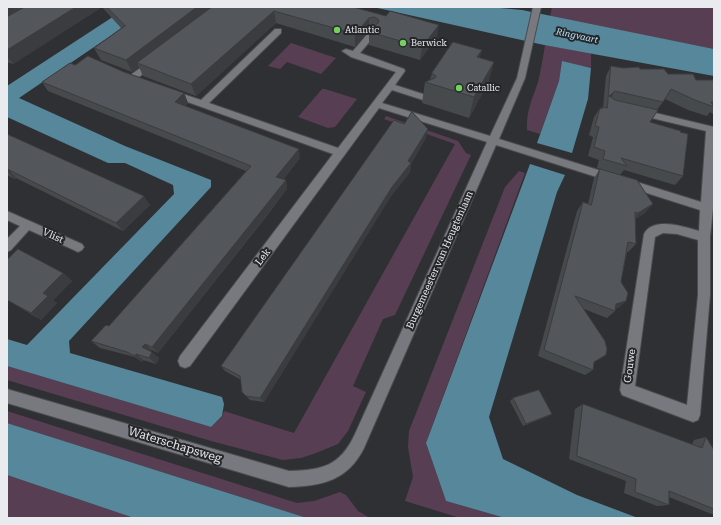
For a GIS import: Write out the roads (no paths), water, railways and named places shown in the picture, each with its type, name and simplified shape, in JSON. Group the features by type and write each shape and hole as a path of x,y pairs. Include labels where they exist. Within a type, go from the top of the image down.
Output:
{"street":[{"name":"Burgemeester van Heugtenlaan","path":"342,466 351,456 365,429 492,140 521,78 537,7"},
{"path":"203,104 278,31"},
{"name":"Lek","path":"185,361 401,71 350,53 374,33"},
{"path":"132,78 157,59"},
{"path":"390,86 426,98"},
{"path":"161,89 340,153"},
{"path":"377,104 707,208"},
{"name":"Gouwe","path":"632,110 713,130 704,237 709,296 693,415 627,390 650,234 658,228 669,227 704,237"},
{"name":"Vlist","path":"7,215 78,248"},
{"path":"7,247 28,224"},
{"name":"Waterschapsweg","path":"7,396 289,479 307,479 324,475 342,466"}],"water":[{"path":"128,7 153,7 19,98 125,146 211,180 211,187 69,341 70,353 222,397 224,404 222,416 211,427 7,366 7,339 27,345 174,194 173,185 125,163 108,163 7,117 7,86"},
{"name":"Ringvaart","path":"373,7 489,7 522,10 714,49 714,76 544,45"},
{"path":"562,61 591,68 588,99 572,153 537,143 559,81"},
{"path":"530,164 565,175 557,192 489,417 503,459 577,495 638,518 505,518 446,501 426,443"},
{"path":"7,423 307,518 134,518 7,475"}],"place":[{"name":"Atlantic","path":"337,30"},
{"name":"Berwick","path":"403,43"},
{"name":"Catallic","path":"459,88"}]}
